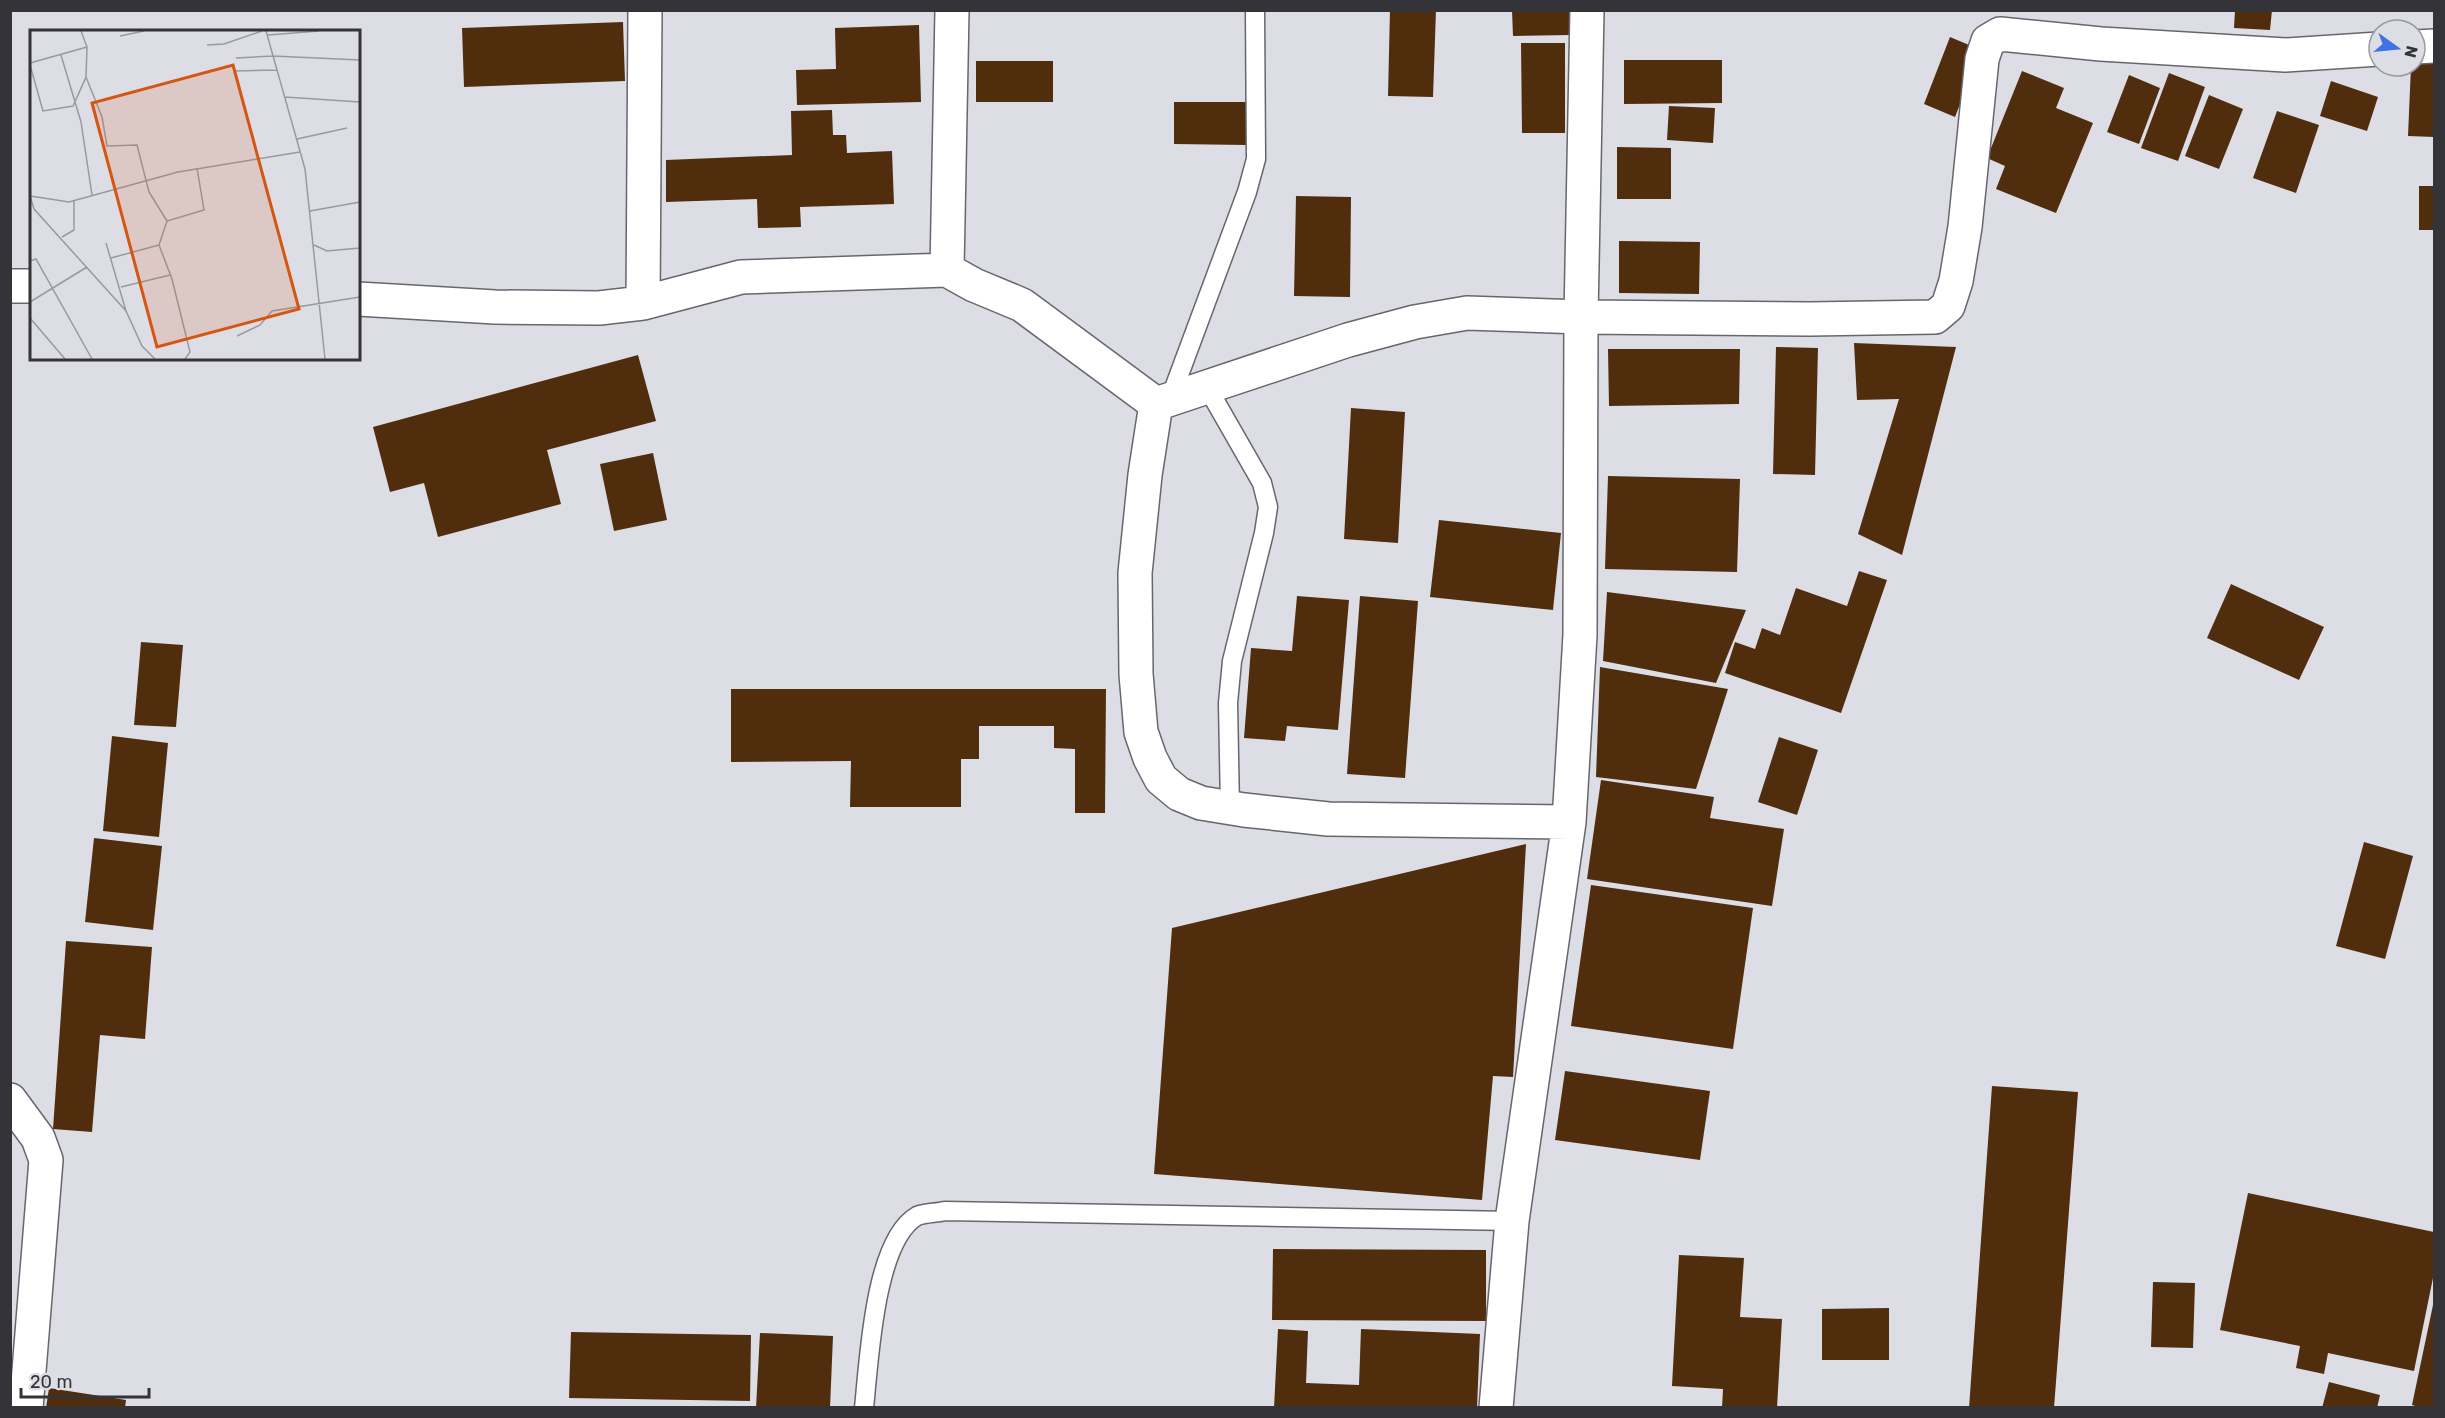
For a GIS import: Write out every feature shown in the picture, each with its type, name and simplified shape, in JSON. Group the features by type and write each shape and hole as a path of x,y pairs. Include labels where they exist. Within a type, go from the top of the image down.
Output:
{"street":[{"path":"643,303 645,10"},
{"path":"947,270 952,10"},
{"path":"1496,1407 1512,1221 1569,822 1580,635 1581,317 1587,10"},
{"path":"1163,402 1348,340 1443,316 1467,313 1581,317 1822,319 1935,317 1948,306 1956,281 1965,227 1982,59 1988,41 2000,34 2101,44 2285,55 2367,50"},
{"path":"360,299 507,307 599,308 643,303 741,277 947,270 974,285 1022,305 1163,402"},
{"path":"10,286 30,286"},
{"path":"1163,402 1145,475 1135,573 1136,675 1141,732 1150,758 1161,779 1179,794 1201,803 1328,819 1569,822"},
{"path":"10,1100 38,1138 46,1160 26,1407"}],"lane":[{"path":"1163,402 1247,192 1256,159 1255,10"},
{"path":"1207,387 1262,483 1268,507 1264,533 1232,661 1228,704 1230,808"},
{"path":"864,1407 877,1296 887,1259 900,1233 918,1216 945,1211 1512,1221"}],"building":[{"path":"1390,10 1436,10 1433,97 1388,96"},
{"path":"1512,10 1571,10 1571,35 1513,36"},
{"path":"2235,10 2272,10 2270,30 2234,28"},
{"path":"623,22 625,81 464,87 462,28"},
{"path":"919,25 921,102 797,105 796,70 836,69 835,28"},
{"path":"1950,37 1981,50 1955,117 1924,104"},
{"path":"1521,43 1565,43 1565,133 1522,133"},
{"path":"1624,60 1722,60 1722,103 1624,104"},
{"path":"976,61 1053,61 1053,102 976,102"},
{"path":"2427,61 2434,61 2434,137 2408,136 2410,78 2427,78"},
{"path":"2022,71 2064,88 2056,108 2093,123 2056,213 1996,189 2005,166 1987,158"},
{"path":"2169,73 2205,87 2178,161 2141,148"},
{"path":"2129,75 2160,88 2139,144 2107,132"},
{"path":"2331,81 2378,97 2367,131 2320,116"},
{"path":"2209,95 2243,109 2219,169 2185,156"},
{"path":"1174,102 1247,102 1247,145 1174,144"},
{"path":"1669,106 1715,108 1713,143 1667,140"},
{"path":"832,110 833,135 846,135 847,153 892,151 894,204 800,207 801,227 758,228 757,199 666,202 666,160 792,155 791,111"},
{"path":"2277,111 2319,125 2296,193 2253,178"},
{"path":"1617,147 1671,148 1671,199 1617,199"},
{"path":"2419,186 2434,186 2434,230 2419,230"},
{"path":"1296,196 1351,197 1350,297 1294,296"},
{"path":"1619,241 1700,242 1699,294 1619,293"},
{"path":"1854,343 1956,347 1902,555 1858,534 1899,399 1857,400"},
{"path":"1776,347 1818,348 1815,475 1773,474"},
{"path":"1608,349 1740,349 1739,404 1609,406"},
{"path":"638,355 656,421 547,450 561,504 438,537 424,483 390,492 373,427"},
{"path":"1351,408 1405,412 1398,543 1344,539"},
{"path":"653,453 667,520 614,531 600,464"},
{"path":"1608,476 1740,479 1737,572 1605,569"},
{"path":"1439,520 1561,533 1553,610 1430,597"},
{"path":"1859,571 1887,580 1841,713 1725,673 1735,642 1755,649 1762,628 1780,635 1796,588 1847,606"},
{"path":"2231,584 2324,627 2299,680 2207,638"},
{"path":"1607,592 1746,610 1716,683 1603,661"},
{"path":"1297,596 1349,600 1338,730 1287,726 1285,741 1244,738 1251,648 1292,651"},
{"path":"1360,596 1418,601 1405,778 1347,774"},
{"path":"141,642 183,645 176,727 134,725"},
{"path":"1600,667 1728,689 1696,789 1596,777"},
{"path":"731,689 1106,689 1105,813 1075,813 1075,749 1054,748 1054,726 979,726 979,759 961,759 961,807 850,807 851,761 731,762"},
{"path":"112,736 168,743 159,837 103,831"},
{"path":"1779,737 1818,750 1797,815 1758,802"},
{"path":"1601,780 1714,797 1710,818 1784,829 1772,906 1587,879"},
{"path":"94,838 162,846 153,930 85,922"},
{"path":"2364,842 2413,856 2385,959 2336,946"},
{"path":"1526,844 1513,1077 1493,1076 1482,1200 1154,1174 1172,928"},
{"path":"1591,885 1753,908 1733,1049 1571,1026"},
{"path":"66,941 152,947 145,1039 100,1035 92,1132 53,1129"},
{"path":"1565,1071 1710,1091 1700,1160 1555,1140"},
{"path":"1992,1086 2078,1092 2054,1408 1969,1408"},
{"path":"2248,1193 2434,1232 2434,1273 2414,1371 2328,1353 2324,1374 2296,1368 2300,1346 2220,1330"},
{"path":"1273,1249 1486,1250 1486,1321 1272,1320"},
{"path":"1679,1255 1744,1258 1740,1317 1782,1319 1777,1408 1722,1408 1723,1389 1672,1386"},
{"path":"2153,1282 2195,1283 2193,1348 2151,1347"},
{"path":"2433,1305 2434,1408 2422,1408 2412,1405"},
{"path":"1889,1308 1889,1360 1822,1360 1822,1309"},
{"path":"1278,1329 1308,1331 1306,1383 1359,1385 1361,1329 1480,1334 1477,1408 1274,1408"},
{"path":"571,1332 751,1335 750,1401 569,1398"},
{"path":"760,1333 833,1336 830,1408 756,1408"},
{"path":"2329,1382 2380,1395 2377,1408 2322,1408"},
{"path":"49,1388 126,1400 125,1408 46,1408"}]}
